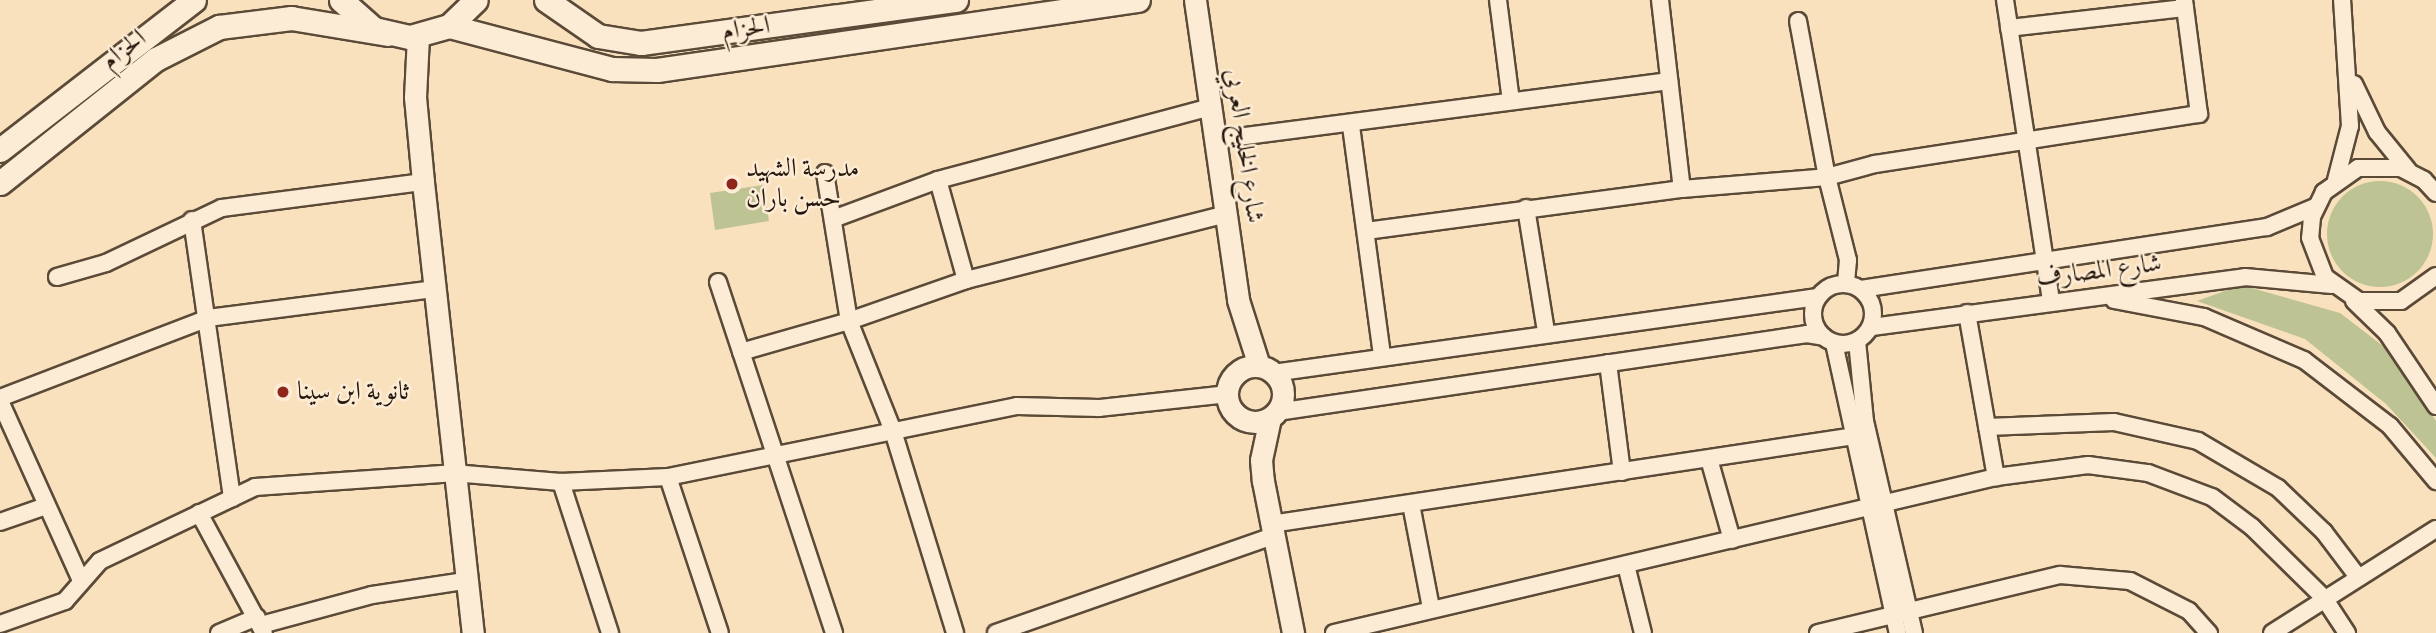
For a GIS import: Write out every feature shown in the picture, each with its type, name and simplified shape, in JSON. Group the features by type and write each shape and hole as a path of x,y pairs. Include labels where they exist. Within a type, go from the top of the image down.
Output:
{"main road":[{"path":"0,150 194,0"},
{"path":"341,0 359,19 388,34"},
{"path":"418,36 449,26 477,0"},
{"path":"547,0 598,36 640,43 871,6 956,0"},
{"name":"الحزام","path":"449,26 612,69 657,70 1138,0"},
{"name":"الحزام","path":"0,183 156,59 219,27 250,19 291,18 388,34 418,36"}],"street":[{"name":"شارع الخليج العربي","path":"1195,0 1238,300 1230,385 1263,481"},
{"path":"1498,0 1511,101"},
{"path":"1660,0 1682,189"},
{"path":"2005,0 2051,302"},
{"path":"0,624 65,601 100,561 255,487 453,473 561,482 668,477 1017,406 1099,408 1230,385 1266,369 1818,297 1830,286 1854,286 2043,261 2267,227 2315,207 2336,180 2349,138 2350,68 2342,0"},
{"path":"1366,231 1682,189 1827,177 1875,164 2199,114 2184,4 2009,28"},
{"path":"1240,418 1250,422 1273,415 1807,334 1829,340 1857,341 1872,327 1873,309 1854,286 1827,177 1798,21"},
{"path":"418,36 415,97 453,473 473,633"},
{"path":"2350,68 2377,132 2408,170 2430,182 2436,193"},
{"path":"1215,141 1351,126 1511,101 1669,81"},
{"path":"833,219 937,180 1211,107"},
{"path":"1351,126 1381,355"},
{"path":"2336,180 2366,166 2408,170"},
{"path":"825,173 849,321 893,431 955,633"},
{"path":"937,180 966,280"},
{"path":"57,277 106,263 192,220 248,202 423,182"},
{"path":"2315,207 2311,249 2332,285 2349,297 2387,333 2436,405"},
{"path":"1526,208 1546,332"},
{"path":"741,352 849,321 966,280 1226,214"},
{"path":"192,220 232,498"},
{"name":"شارع المصارف","path":"1872,327 2245,277 2332,285"},
{"path":"2349,297 2380,304 2402,301 2436,277"},
{"path":"718,282 834,633"},
{"path":"81,580 0,399 208,318 435,289"},
{"path":"1818,297 1814,323 1829,340 1902,613 1914,633"},
{"path":"2097,297 2204,317 2304,360 2390,426 2436,481"},
{"name":"شارع الخليج العربي","path":"1238,300 1266,369 1283,392 1273,415 1261,460 1293,633"},
{"path":"1967,313 1996,477"},
{"path":"1857,341 1875,506"},
{"path":"1608,363 1622,472"},
{"path":"1987,427 2114,422 2198,441 2278,488 2324,532 2358,577"},
{"path":"996,633 1272,530 1411,504 1855,436"},
{"path":"1709,459 1732,540"},
{"path":"1334,633 1996,477 2088,466 2161,477 2212,497 2232,512 2324,598 2347,633"},
{"path":"668,477 720,633"},
{"path":"561,482 610,633"},
{"path":"1411,504 1431,608"},
{"path":"0,523 46,506"},
{"path":"199,513 261,625"},
{"path":"2272,633 2436,529"},
{"path":"1626,565 1643,633"},
{"path":"1818,633 2060,575 2130,581 2189,611 2209,633"},
{"path":"219,633 372,596 465,581"},
{"path":"1898,633 1902,613"}],"green space":[{"path":"2380,181 2400,185 2418,196 2429,214 2433,234 2429,254 2418,272 2400,283 2380,287 2360,283 2342,272 2331,254 2327,234 2331,214 2342,196 2360,185"},
{"path":"763,185 769,221 715,230 710,193"},
{"path":"2241,285 2340,313 2387,349 2436,421 2436,458 2386,404 2305,339 2197,301"}],"place":[{"name":"مدرسة الشهيد حسن باران","path":"732,184"},
{"name":"ثانوية ابن سينا","path":"283,392"}]}
